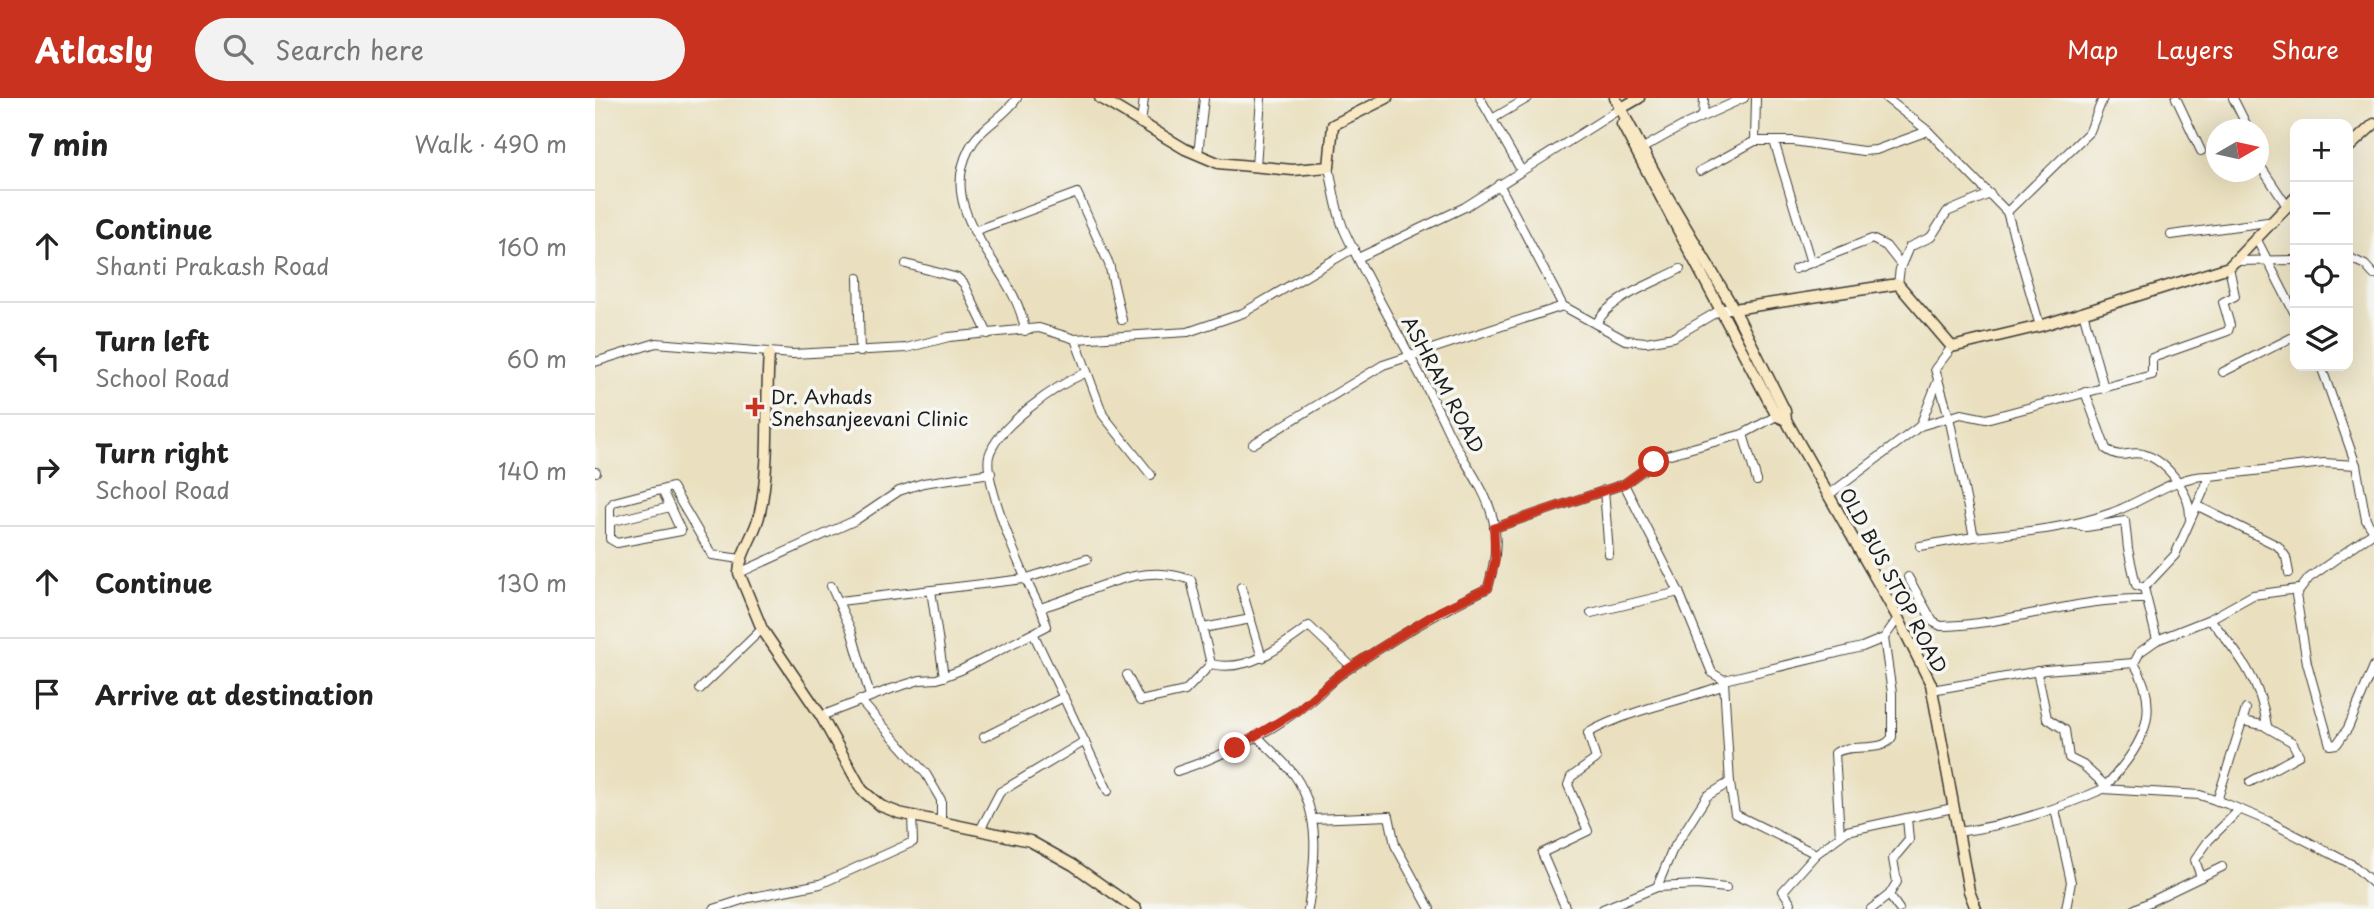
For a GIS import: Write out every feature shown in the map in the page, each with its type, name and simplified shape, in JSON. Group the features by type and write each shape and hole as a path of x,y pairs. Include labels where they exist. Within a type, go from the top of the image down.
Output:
{"street":[{"path":"1017,98 998,119 979,134 969,150 961,196 974,231 1014,296 1025,331"},
{"path":"1100,98 1198,155 1218,163 1293,170 1329,167 1333,125 1387,98"},
{"path":"1142,124 1144,98"},
{"path":"1198,155 1204,98"},
{"path":"1256,166 1261,98"},
{"path":"1480,98 1521,170"},
{"path":"1492,119 1528,98"},
{"path":"1607,98 1617,106 1643,148 1728,309"},
{"path":"1360,257 1454,212 1617,106 1639,98"},
{"path":"1703,116 1704,98"},
{"path":"1643,148 1744,98"},
{"path":"1755,141 1756,98"},
{"path":"1886,98 1928,131 2007,212 2040,326"},
{"path":"2007,212 2090,131 2103,98"},
{"path":"2176,98 2201,151"},
{"path":"2234,98 2244,119"},
{"path":"1617,106 1728,309"},
{"path":"2353,143 2374,124"},
{"path":"1700,171 1755,141 1793,141 1863,151 1876,150 1928,131"},
{"path":"1774,141 1811,263"},
{"name":"ASHRAM ROAD","path":"1329,167 1343,228 1360,257 1371,285 1413,356 1482,493 1494,528 1495,561 1488,588 1440,611 1352,667"},
{"path":"2269,176 2290,201"},
{"path":"1499,184 1563,306 1625,340 1646,342 1674,337 1728,309 1898,284"},
{"path":"974,231 1077,193 1109,264 1122,320"},
{"path":"1952,347 1898,284 1901,264 1909,247 1931,237 1947,212 1990,194"},
{"path":"2232,264 2276,221 2290,203"},
{"path":"2171,235 2276,221"},
{"path":"1795,269 1872,239 1886,246 1901,264"},
{"path":"2257,240 2292,308"},
{"path":"595,362 656,343 769,354 860,352 927,345 949,337 1039,328 1075,339 1154,337 1206,329 1260,304 1354,248"},
{"path":"2353,259 2365,265 2374,275"},
{"path":"1974,537 1949,417 1935,369 1952,347 2040,326 2232,264 2290,260"},
{"path":"906,264 958,278 964,284 988,334"},
{"path":"1829,494 1920,425 1961,414 1986,419 2153,374 2152,358 2228,331 2230,325 2223,302 2235,296 2236,292 2232,264"},
{"path":"1596,324 1600,316 1626,298 1680,269"},
{"path":"858,278 860,352"},
{"path":"1253,444 1383,365 1563,306"},
{"name":"OLD BUS STOP ROAD","path":"1728,309 1783,415 1898,618 1932,690 1957,832 1969,891 1976,909"},
{"path":"2083,312 2104,388"},
{"path":"2223,372 2290,338"},
{"path":"1075,339 1085,373 1108,423 1151,475"},
{"path":"769,354 767,471 760,514 753,538 741,559 739,573 762,629 821,716 862,790 881,806 912,816 941,820 1041,846 1136,909"},
{"path":"2134,663 2140,652 2157,639 2210,620 2253,595 2298,589 2374,532 2366,520 2356,465 2323,371"},
{"path":"821,716 919,680 944,677 1034,635 1047,626 1014,554 988,458 998,437 1023,412 1043,401 1063,382 1085,373"},
{"path":"1920,425 1938,380"},
{"path":"2085,392 2106,449 2122,456 2145,455 2178,481 2189,505 2189,524"},
{"path":"1494,528 1624,484 1663,456 1743,434 1783,415"},
{"path":"1743,434 1758,481"},
{"path":"1920,546 1974,537 2053,530 2114,512 2192,476 2324,463 2356,465"},
{"path":"739,573 856,520 899,491 922,483 991,473"},
{"path":"2144,588 2175,555 2210,475"},
{"path":"1624,484 1679,592 1712,673 1724,682 1730,782 1735,814 1816,854"},
{"path":"662,490 681,531 617,543 610,540 614,502 672,487 712,555 741,559"},
{"path":"1604,491 1609,554"},
{"path":"2198,506 2278,546 2286,557 2289,572"},
{"path":"610,522 670,507"},
{"path":"2072,524 2086,527 2125,521 2127,549 2136,585 2144,588"},
{"path":"839,601 1024,579 1087,559"},
{"path":"1041,609 1104,583 1150,572 1191,580 1211,664"},
{"path":"1908,577 1933,622 1941,626 2033,615 2119,599 2146,599"},
{"path":"831,586 839,601 870,696"},
{"path":"1241,587 1262,658"},
{"path":"2144,588 2157,639"},
{"path":"2298,589 2297,609 2307,663 2330,746 2337,744 2348,728 2374,666"},
{"path":"932,590 944,677"},
{"path":"1591,613 1679,592"},
{"path":"1566,909 1542,853 1588,831 1568,785 1571,778 1596,759 1588,733 1657,704 1678,702 1724,682 1845,652 1884,638 1898,618"},
{"path":"1203,628 1251,619"},
{"path":"2210,620 2250,670 2260,692 2266,727"},
{"path":"1127,675 1140,701 1148,702 1185,691 1211,664 1249,663 1262,658 1309,626 1352,667 1311,701 1257,736 1203,763 1177,771"},
{"path":"700,689 762,629"},
{"path":"1034,635 1108,791"},
{"path":"1840,836 1835,753 1846,747 1883,745 1892,737 1892,693 1884,638"},
{"path":"1932,690 2037,671 2134,663"},
{"path":"1957,832 1980,829 2055,809 2105,787 2135,750 2146,730 2148,699 2143,678 2134,663"},
{"path":"2037,671 2047,718 2065,730 2069,758 2083,765 2105,787 2200,794 2217,800 2312,842 2353,865 2374,884"},
{"path":"984,737 1064,697"},
{"path":"860,700 926,774 941,800 941,820"},
{"path":"2217,800 2246,709"},
{"path":"2243,720 2266,727 2291,742 2299,755 2251,782"},
{"path":"1257,736 1294,775 1310,804 1313,819 1308,909"},
{"path":"980,830 1000,792 1085,741"},
{"path":"1657,887 1672,851 1707,796 1730,782"},
{"path":"1788,909 1791,903 1783,891 1816,854 1840,836 1874,823 1953,808"},
{"path":"2055,809 2071,882 2066,909"},
{"path":"2201,877 2195,860 2209,840 2239,810"},
{"path":"714,909 748,898 820,884 887,856 913,842 912,816"},
{"path":"1313,819 1389,816 1395,845 1430,909"},
{"path":"1871,909 1889,895 1897,882 1893,859 1909,840 1907,818"},
{"path":"2135,909 2222,867"},
{"path":"1603,909 1657,887 1697,885 1726,888"},
{"name":"OLD BUS STOP ROAD","path":"1969,891 1969,909"},
{"path":"1889,895 1899,909"}],"place":[{"name":"Dr. Avhads Snehsanjeevani Clinic","path":"755,407"}],"route":[{"path":"1235,748 1297,711 1339,675 1372,653 1440,611 1488,588 1495,561 1494,528 1624,484 1654,462"}]}
